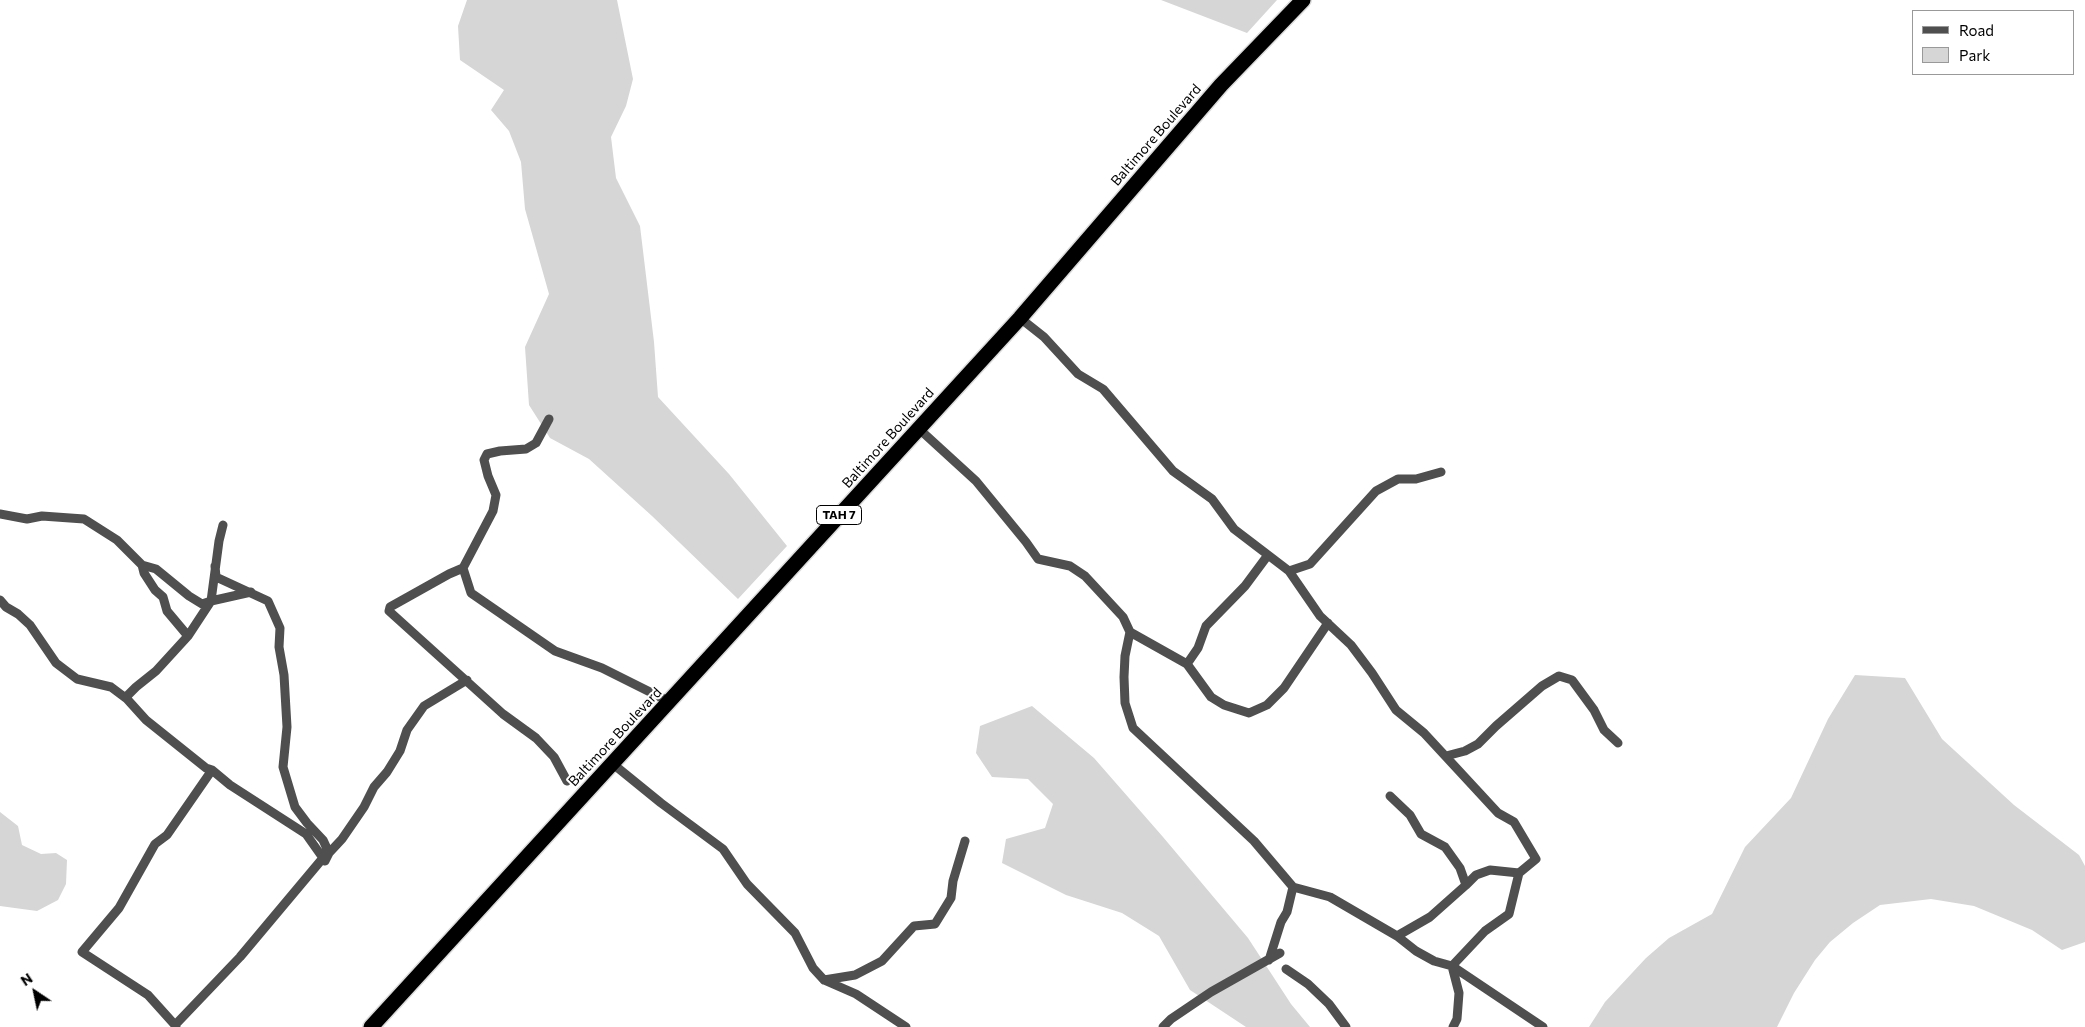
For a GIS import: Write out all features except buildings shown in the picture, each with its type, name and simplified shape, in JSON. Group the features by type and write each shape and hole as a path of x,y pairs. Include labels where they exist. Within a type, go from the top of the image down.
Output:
{"highway":[{"name":"Baltimore Boulevard","path":"371,1027 1020,318 1221,85 1303,0"}],"street":[{"path":"1020,318 1044,337 1078,374 1103,390 1173,471 1212,499 1234,529 1289,571 1320,616 1351,645 1396,710 1424,733 1498,813 1514,822 1536,859 1520,873 1508,914 1486,931 1452,966"},
{"path":"549,420 536,442 526,449 487,454 484,460 496,495 492,511 463,568 390,607 389,611 503,714 536,738 554,757 567,781"},
{"path":"918,428 976,481 1038,559 1070,566 1085,576 1124,617 1130,632 1125,656 1125,703 1133,728 1254,841 1293,887 1330,897 1397,936 1416,951 1434,961 1452,966 1543,1027"},
{"path":"1289,571 1310,564 1376,491 1398,479 1416,479 1441,472"},
{"path":"0,514 27,519 42,516 84,519 116,540 142,565 156,569 189,596 202,604 211,600 251,592"},
{"path":"127,699 128,695 156,671 188,636 211,600 223,525"},
{"path":"1187,664 1198,648 1206,626 1245,586 1268,555"},
{"path":"142,565 144,573 155,590 163,597 166,611 188,636"},
{"path":"215,566 216,577 268,601 280,628 279,647 284,674 287,727 282,767 295,807 323,840 326,856"},
{"path":"463,568 471,593 555,651 602,668 670,702"},
{"path":"0,600 6,608 18,614 30,625 56,664 77,678 111,687 127,699 146,720 206,768 212,770 230,785 306,834 326,856"},
{"path":"1130,632 1187,664 1211,697 1224,705 1249,712 1267,705 1284,688 1328,623"},
{"path":"1446,756 1465,751 1478,744 1542,686 1559,676 1572,680 1594,710 1604,730 1618,743"},
{"path":"212,770 167,835 155,844 119,908 82,952 117,977 148,994 175,1026 240,957 342,839 364,807 374,787 388,772 400,751 406,730 424,706 467,680"},
{"path":"613,764 661,803 724,849 747,884 795,933 813,968 824,980 856,994 906,1027"},
{"path":"1390,796 1410,816 1421,834 1445,847 1460,868 1466,886"},
{"path":"824,980 855,975 882,962 914,926 935,924 951,898 953,881 965,841"},
{"path":"1397,936 1430,917 1476,875 1490,870 1520,873"},
{"path":"1269,960 1281,922 1287,912 1293,887"},
{"path":"1163,1027 1211,992 1280,953"},
{"path":"1452,966 1459,993 1457,1019 1453,1027"},
{"path":"1286,969 1308,984 1329,1004 1346,1027"}],"green space":[{"path":"467,0 617,0 633,79 626,106 611,137 616,178 640,226 654,342 658,397 729,474 787,546 738,599 652,516 589,459 550,438 529,405 525,347 549,294 525,209 521,162 509,131 491,110 504,90 460,60 458,26"},
{"path":"1161,0 1277,0 1247,33"},
{"path":"1855,675 1905,678 1942,739 2014,805 2079,855 2085,866 2085,942 2062,950 2032,930 1974,906 1931,899 1880,905 1853,923 1830,942 1815,960 1794,993 1777,1027 1589,1027 1605,1002 1646,958 1669,938 1712,914 1745,847 1791,798 1828,719"},
{"path":"1032,706 1094,758 1163,837 1248,938 1291,1004 1310,1027 1246,1027 1190,990 1159,936 1122,913 1066,895 1002,863 1006,839 1045,828 1053,804 1028,779 992,777 976,753 980,726"},
{"path":"0,812 18,826 22,845 41,854 56,853 67,860 66,884 58,900 37,911 0,906"}]}
